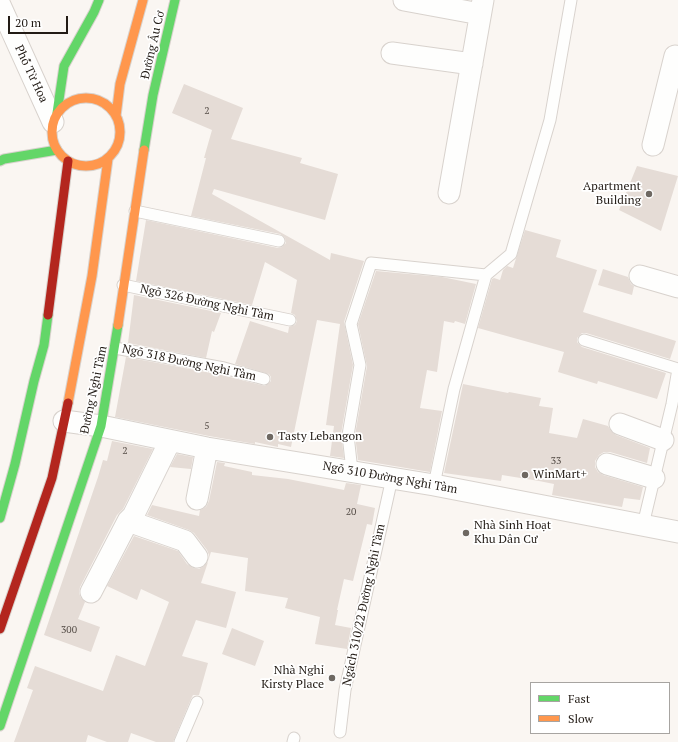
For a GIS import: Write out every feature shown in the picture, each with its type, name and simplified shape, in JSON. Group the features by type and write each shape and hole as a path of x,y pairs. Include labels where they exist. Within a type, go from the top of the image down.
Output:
{"main road":[{"path":"55,117 71,100 83,98 98,100 108,107 116,116 119,127 119,139 115,150 108,158 99,164 80,166 63,158 57,150 51,132 64,66 94,12 99,0"},
{"name":"Đường Âu Cơ","path":"116,116 120,84 143,0"},
{"name":"Đường Âu Cơ","path":"153,95 175,0"},
{"name":"Đường Nghi Tàm","path":"0,726 101,426 115,348 123,285 153,95"},
{"path":"0,161 4,159 57,150"},
{"name":"Đường Nghi Tàm","path":"0,629 52,478 92,276 108,158"},
{"path":"0,518 16,464 34,382 44,345 68,161"}],"street":[{"path":"404,0 482,7 449,193"},
{"name":"Phố Từ Hoa","path":"0,5 55,117"},
{"path":"392,53 472,64"},
{"path":"653,145 675,56 678,57"},
{"path":"640,276 678,287"},
{"name":"Ngõ 310 Đường Nghi Tàm","path":"64,421 101,426 207,448 434,485 678,532"},
{"path":"620,424 663,440"},
{"path":"91,592 128,521 133,516 170,440"},
{"path":"197,499 207,448"},
{"path":"607,464 654,478"},
{"path":"128,521 185,541 197,557"}],"lane":[{"path":"434,485 454,389 486,275 511,254 550,120 571,0"},
{"path":"135,211 279,241"},
{"path":"352,471 348,435 360,365 351,324 370,263 486,275"},
{"name":"Ngõ 326 Đường Nghi Tàm","path":"123,285 290,320"},
{"path":"584,340 678,369 675,405 663,440 643,525"},
{"name":"Ngõ 318 Đường Nghi Tàm","path":"115,348 224,368 264,379"},
{"name":"Ngách 310/22 Đường Nghi Tàm","path":"340,732 345,690 392,478"},
{"path":"180,742 197,702"}],"building":[{"path":"184,84 243,108 231,139 302,158 300,163 338,174 325,220 214,189 212,194 330,260 331,253 364,261 344,322 353,365 341,434 344,458 330,456 334,426 326,425 340,324 317,320 291,447 278,444 278,447 255,442 255,444 115,417 126,357 222,375 265,386 271,381 269,374 235,364 250,321 288,333 289,327 295,325 297,321 295,315 291,313 297,280 265,262 252,305 136,281 146,220 278,248 282,247 286,243 285,238 280,234 191,216 212,130 172,113"},
{"name":"Apartment Building","path":"637,166 678,176 661,231 619,210"},
{"path":"525,230 561,240 556,257 597,270 583,312 676,341 670,359 586,333 582,333 577,338 577,342 582,347 666,373 657,399 598,381 597,384 558,372 564,352 478,328 492,279 494,278 500,280 503,270 507,266 513,268"},
{"path":"603,269 628,277 631,284 634,286 632,295 598,285"},
{"path":"376,271 442,277 476,284 465,324 455,321 454,323 444,321 437,372 427,370 420,408 442,411 430,472 358,460 355,435 367,366 358,324"},
{"path":"134,295 221,313 214,332 212,331 206,358 128,343"},
{"path":"463,384 541,398 539,406 553,408 549,433 577,438 583,419 608,426 616,435 650,448 647,463 610,452 604,452 599,455 595,461 595,467 598,472 603,475 643,487 640,500 624,498 622,507 552,495 554,484 539,481 502,475 501,481 444,473"},
{"path":"112,441 153,449 123,509 117,515 80,587 79,593 85,602 78,619 100,627 91,652 44,635 103,460 107,461"},
{"path":"177,454 193,457 191,469 170,467"},
{"path":"217,462 225,463 224,466 252,472 252,475 288,479 344,490 346,483 361,485 357,504 375,508 372,525 367,524 353,581 344,579 337,610 335,625 351,628 347,649 315,644 320,617 285,608 288,598 245,591 248,558 211,552 208,561 209,555 207,550 194,533 147,515 152,505 199,516 200,510 206,507 209,501"},
{"path":"134,536 178,551 187,564 193,568 199,569 208,562 201,583 236,592 226,628 196,620 182,656 208,663 199,695 193,695 173,742 156,742 131,733 128,742 107,742 88,735 86,742 14,742 33,690 27,688 35,666 103,691 116,655 145,666 169,602 141,589 137,600 107,586"},
{"path":"232,628 264,641 255,666 222,654"}],"traffic: fast":[{"path":"57,113 64,66 94,12 99,0"},
{"path":"144,150 153,95 175,0"},
{"path":"0,161 4,159 57,150"},
{"path":"0,518 15,464 44,345 48,315"},
{"path":"0,726 101,426 118,325"}],"traffic: slow":[{"path":"116,116 120,84 143,0"},
{"path":"86,98 99,101 110,108 117,119 120,132 117,145 110,156 99,163 86,166 73,163 62,156 55,145 52,132 55,119 62,108 73,101 86,98"},
{"path":"118,325 144,150"},
{"path":"68,403 92,276 108,159"}],"traffic: jam":[{"path":"48,315 68,161"},
{"path":"0,629 52,478 68,403"}],"place":[{"name":"Apartment Building","path":"649,194"},
{"name":"Tasty Lebangon","path":"270,437"},
{"name":"WinMart+","path":"525,475"},
{"name":"Nhà Sinh Hoạt Khu Dân Cư","path":"466,533"},
{"name":"Nhà Nghỉ Kirsty Place","path":"332,678"}]}
